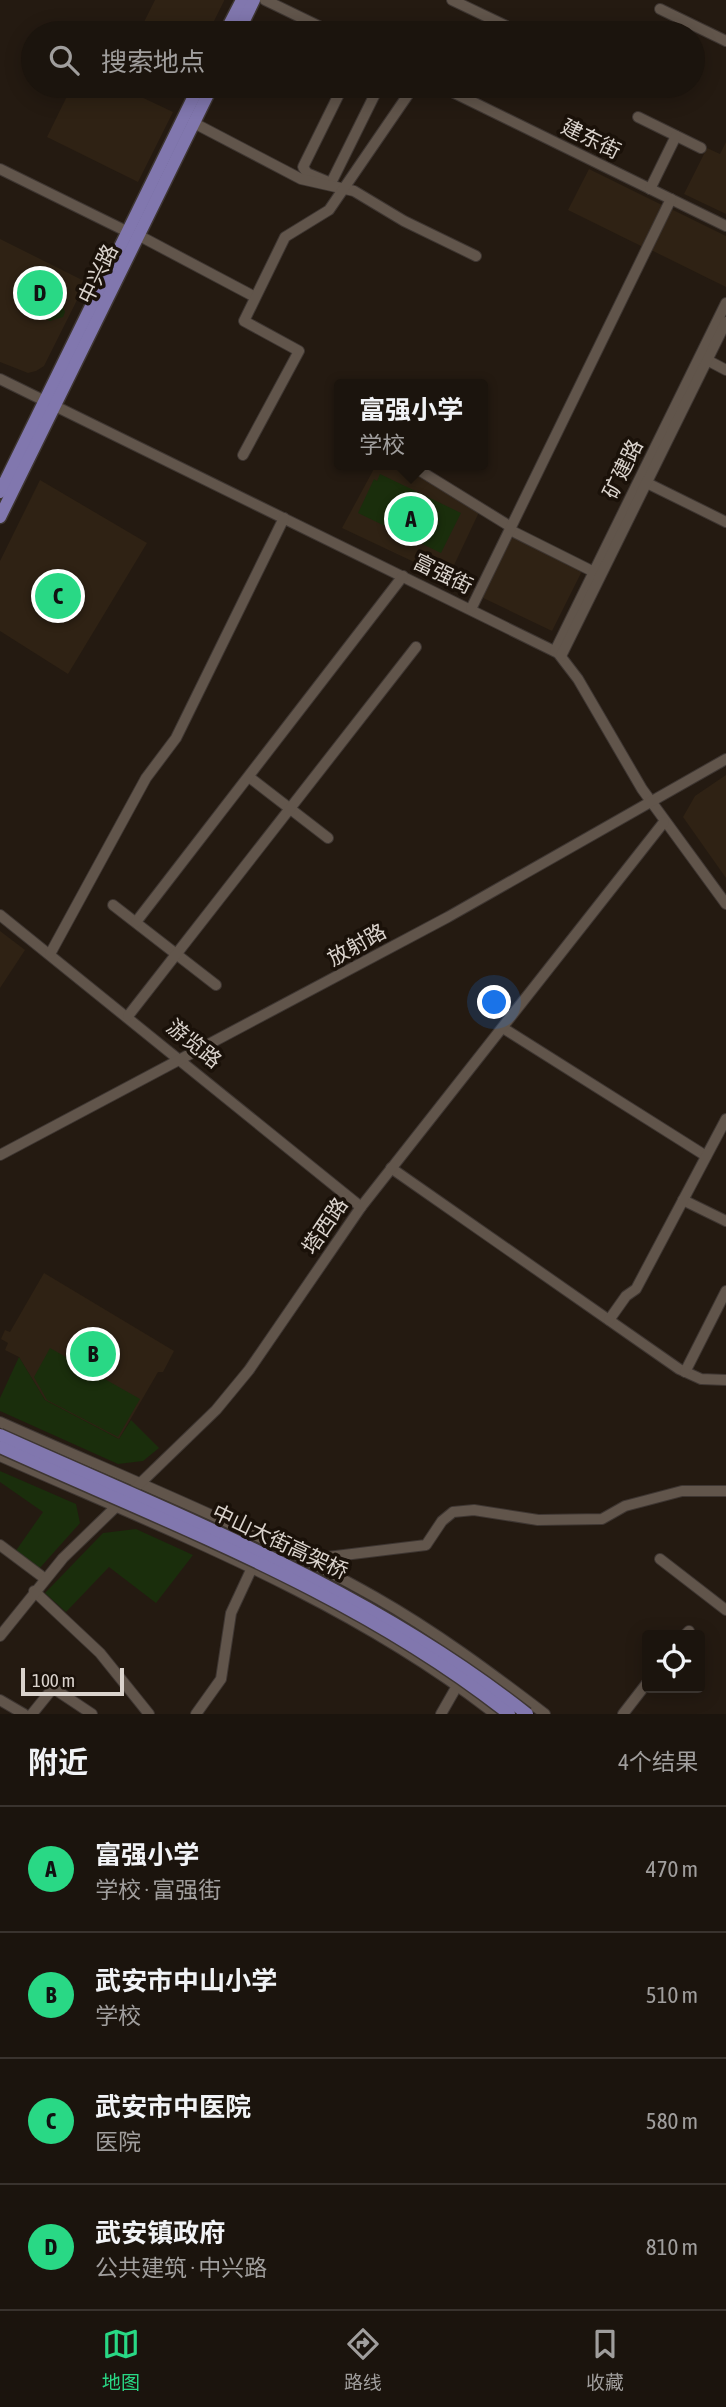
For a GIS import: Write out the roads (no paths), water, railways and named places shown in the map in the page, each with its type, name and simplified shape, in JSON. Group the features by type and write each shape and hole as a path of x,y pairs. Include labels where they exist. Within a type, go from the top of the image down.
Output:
{"main road":[{"path":"231,21 242,0"},
{"path":"244,21 254,0"},
{"name":"中兴路","path":"0,517 50,403 133,233 195,98"},
{"name":"中兴路","path":"133,233 206,98"},
{"name":"中兴路","path":"0,492 50,403"},
{"name":"中山大街高架桥","path":"0,1435 327,1584 436,1648 527,1714"},
{"name":"中山大街高架桥","path":"0,1447 322,1594 420,1651 509,1714"}],"street":[{"path":"265,0 308,21"},
{"path":"452,0 496,21"},
{"path":"660,9 685,21"},
{"path":"705,31 726,41"},
{"path":"337,98 303,167 307,173 331,183 373,98"},
{"path":"243,455 299,351 244,321 285,237 324,215 406,98"},
{"name":"建东街","path":"464,98 726,226"},
{"path":"638,117 701,148"},
{"path":"194,123 301,179 360,194 404,221 476,256"},
{"path":"650,189 676,136"},
{"path":"0,169 133,233 255,298"},
{"path":"471,609 671,199"},
{"name":"矿建路","path":"558,654 594,572 726,303"},
{"name":"矿建路","path":"558,654 647,483 726,322"},
{"path":"707,360 726,370"},
{"name":"富强街","path":"0,379 558,654"},
{"path":"419,470 510,528 594,572"},
{"path":"647,483 726,522"},
{"path":"50,954 146,778 176,738 284,518"},
{"path":"136,922 403,576"},
{"path":"128,1016 416,648"},
{"path":"558,654 651,803 726,904"},
{"name":"放射路","path":"0,1155 183,1060 651,803 726,759"},
{"path":"249,776 328,838"},
{"name":"塔西路","path":"0,1636 44,1578 216,1410 249,1370 361,1207 664,822"},
{"path":"113,905 216,985"},
{"name":"游览路","path":"0,915 183,1060 361,1207"},
{"path":"503,1028 706,1156"},
{"path":"609,1320 626,1296 636,1289 726,1119"},
{"path":"391,1168 685,1372 701,1379 726,1381"},
{"path":"683,1200 726,1221"},
{"path":"685,1372 726,1291"},
{"path":"0,1422 356,1586 428,1629 545,1714"},
{"path":"0,1455 251,1570 361,1624 495,1714"},
{"path":"302,1560 426,1545 442,1521 453,1512 474,1510 538,1520 602,1519 625,1506 682,1491 726,1490"},
{"path":"0,1545 44,1578"},
{"path":"660,1559 726,1610"},
{"path":"196,1714 221,1679 231,1612 251,1570"},
{"path":"34,1591 100,1653 149,1714"},
{"path":"441,1714 457,1686"},
{"path":"32,1714 53,1688 92,1714"},
{"path":"623,1714 642,1689"},
{"path":"0,1700 24,1714"}],"place":[{"name":"武安镇政府","path":"40,293"},
{"name":"富强小学","path":"411,519"},
{"name":"武安市中医院","path":"58,596"},
{"name":"武安市中山小学","path":"93,1354"}]}
